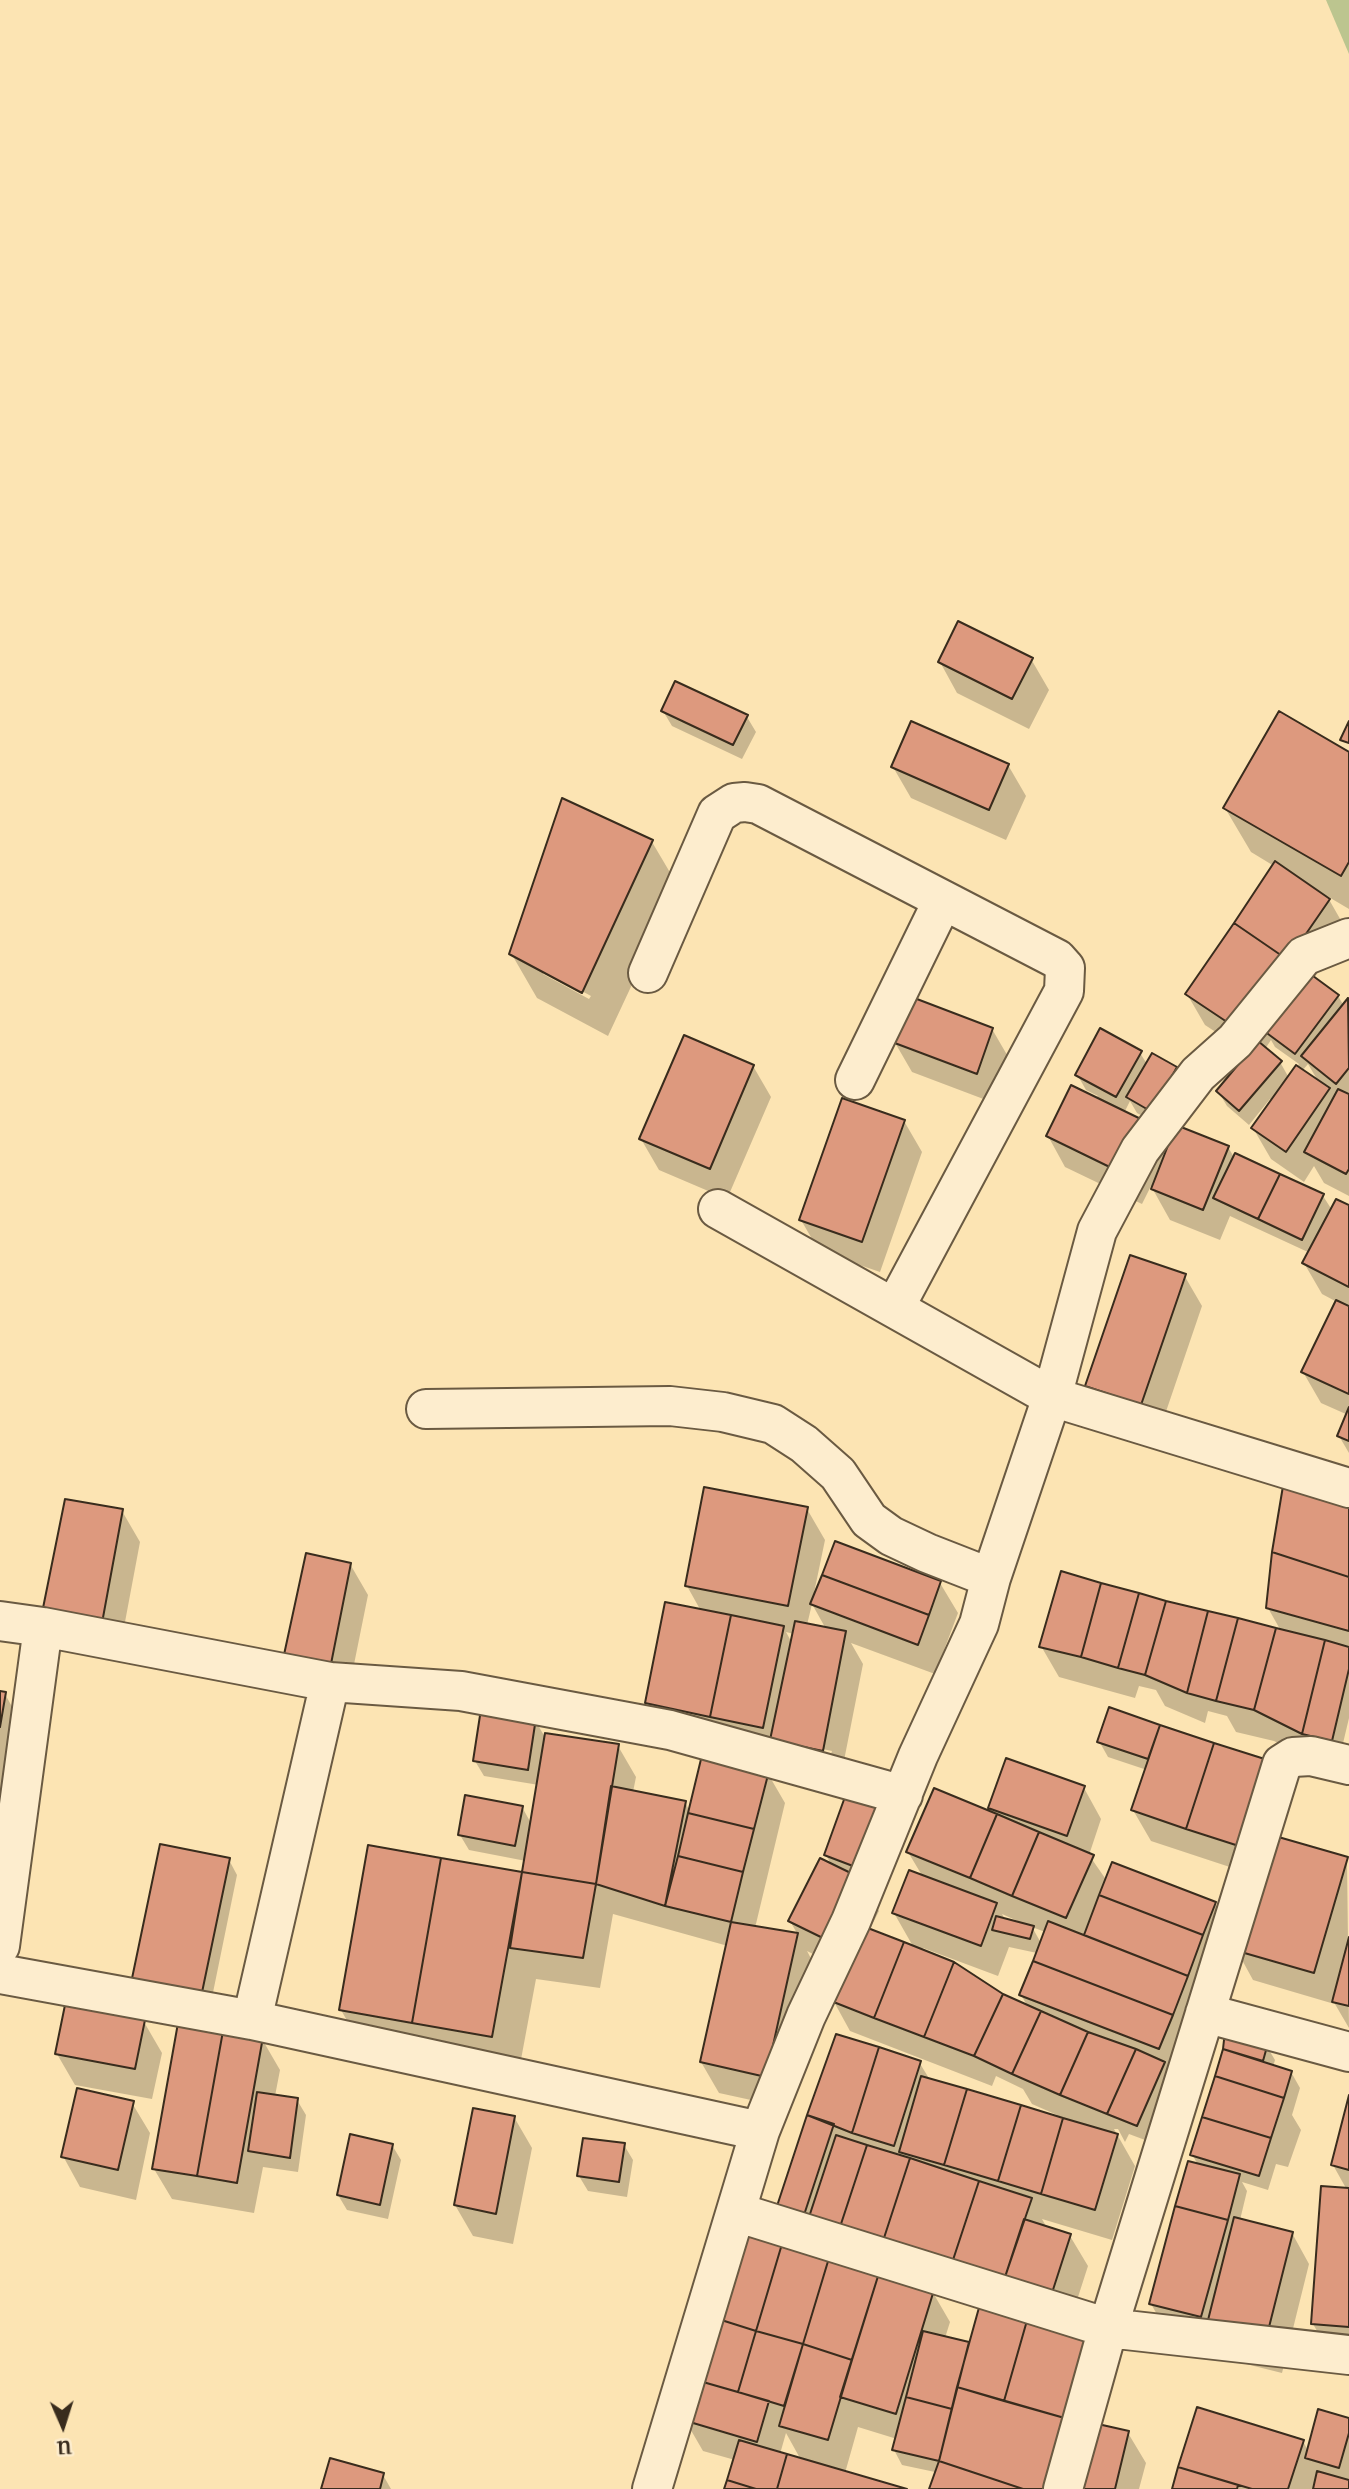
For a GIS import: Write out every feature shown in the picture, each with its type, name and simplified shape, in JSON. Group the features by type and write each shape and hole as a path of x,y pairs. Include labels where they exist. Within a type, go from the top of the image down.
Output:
{"street":[{"path":"648,974 717,814 734,803 758,804 1057,959 1065,968 1065,991 895,1307"},
{"path":"855,1080 943,900"},
{"path":"652,2489 760,2131 806,2015 851,1921 903,1795 979,1624 991,1578 1052,1397 1097,1231 1140,1150 1183,1092 1235,1041 1304,956 1349,938"},
{"path":"718,1209 1052,1397 1349,1488"},
{"path":"426,1409 670,1406 723,1412 773,1424 804,1444 838,1474 869,1520 891,1536 991,1578"},
{"path":"0,1622 43,1626 330,1682 461,1691 670,1730 903,1795"},
{"path":"0,1947 43,1626"},
{"path":"252,2020 330,1682"},
{"path":"1063,2489 1108,2328 1282,1764 1293,1757 1311,1756 1349,1765"},
{"path":"0,1975 252,2020 760,2131"},
{"path":"1205,2013 1349,2052"},
{"path":"736,2212 1108,2328 1349,2355"}],"green space":[{"path":"1326,0 1349,0 1349,54"}],"building":[{"path":"958,621 1033,658 1012,699 938,662"},
{"path":"675,681 748,715 733,745 661,711"},
{"path":"1279,711 1349,752 1349,862 1341,876 1223,808"},
{"path":"911,721 1009,764 989,810 891,767"},
{"path":"1349,721 1349,743 1340,740"},
{"path":"562,798 653,840 582,993 509,954"},
{"path":"1275,861 1330,899 1288,960 1234,923"},
{"path":"1234,923 1288,960 1239,1030 1185,994"},
{"path":"1309,973 1339,995 1295,1054 1264,1031"},
{"path":"909,996 993,1028 977,1074 892,1042"},
{"path":"1348,998 1349,1068 1336,1084 1301,1056"},
{"path":"1100,1028 1142,1051 1116,1097 1075,1075"},
{"path":"684,1035 754,1065 710,1169 639,1139"},
{"path":"1258,1041 1282,1061 1239,1111 1216,1091"},
{"path":"1152,1053 1177,1067 1152,1112 1126,1097"},
{"path":"1296,1065 1330,1088 1286,1152 1251,1128"},
{"path":"1071,1085 1149,1123 1124,1174 1046,1136"},
{"path":"1338,1089 1349,1094 1349,1169 1346,1174 1304,1152"},
{"path":"842,1098 905,1120 862,1242 799,1220"},
{"path":"1176,1125 1229,1146 1203,1210 1151,1189"},
{"path":"1235,1153 1280,1174 1258,1219 1213,1198"},
{"path":"1280,1174 1324,1194 1302,1240 1258,1219"},
{"path":"1336,1199 1349,1205 1349,1287 1302,1263"},
{"path":"1130,1255 1186,1274 1141,1405 1085,1386"},
{"path":"1336,1300 1349,1306 1349,1394 1301,1372"},
{"path":"1349,1407 1349,1441 1337,1436"},
{"path":"1283,1486 1349,1507 1349,1577 1272,1552"},
{"path":"704,1487 808,1507 788,1606 685,1586"},
{"path":"65,1499 123,1509 102,1623 42,1613"},
{"path":"835,1541 941,1581 929,1615 822,1575"},
{"path":"1272,1552 1349,1577 1349,1631 1266,1608"},
{"path":"306,1553 351,1563 329,1674 282,1664"},
{"path":"1061,1571 1101,1583 1081,1657 1039,1647"},
{"path":"822,1575 929,1615 918,1645 810,1604"},
{"path":"1101,1583 1139,1593 1118,1668 1081,1657"},
{"path":"1139,1593 1166,1601 1145,1675 1118,1668"},
{"path":"1166,1601 1208,1611 1187,1693 1145,1675"},
{"path":"665,1602 731,1615 710,1717 645,1703"},
{"path":"1208,1611 1238,1618 1216,1701 1187,1693"},
{"path":"731,1615 784,1626 763,1728 710,1717"},
{"path":"1238,1618 1276,1628 1254,1710 1216,1701"},
{"path":"795,1621 846,1631 823,1751 770,1740"},
{"path":"1276,1628 1325,1640 1302,1734 1254,1710"},
{"path":"1325,1640 1349,1647 1349,1669 1332,1741 1302,1734"},
{"path":"0,1691 6,1692 0,1727"},
{"path":"1109,1707 1160,1725 1148,1759 1097,1742"},
{"path":"481,1709 536,1718 528,1770 473,1761"},
{"path":"1160,1725 1214,1743 1186,1829 1131,1810"},
{"path":"545,1733 619,1744 596,1884 522,1872"},
{"path":"1214,1743 1271,1761 1242,1847 1186,1829"},
{"path":"702,1755 769,1771 754,1829 688,1813"},
{"path":"1006,1758 1085,1786 1067,1836 988,1808"},
{"path":"611,1786 686,1801 665,1906 596,1884"},
{"path":"934,1788 997,1814 970,1878 906,1852"},
{"path":"846,1794 889,1809 866,1871 824,1855"},
{"path":"465,1795 523,1806 515,1846 458,1835"},
{"path":"688,1813 754,1829 743,1872 678,1856"},
{"path":"997,1814 1039,1832 1012,1896 970,1878"},
{"path":"1039,1832 1094,1855 1066,1918 1012,1896"},
{"path":"1268,1834 1348,1857 1314,1973 1234,1950"},
{"path":"160,1844 230,1858 200,2002 130,1988"},
{"path":"368,1845 441,1858 412,2023 339,2010"},
{"path":"678,1856 743,1872 731,1922 665,1906"},
{"path":"441,1858 522,1872 492,2037 412,2023"},
{"path":"820,1858 863,1879 831,1942 788,1921"},
{"path":"1112,1862 1216,1902 1203,1935 1099,1895"},
{"path":"909,1870 997,1903 981,1946 892,1913"},
{"path":"522,1872 596,1884 583,1958 510,1948"},
{"path":"1099,1895 1203,1935 1188,1976 1084,1935"},
{"path":"996,1916 1034,1926 1030,1939 992,1930"},
{"path":"1048,1921 1188,1976 1173,2015 1033,1961"},
{"path":"731,1922 798,1933 766,2077 700,2062"},
{"path":"860,1925 904,1942 874,2018 831,2001"},
{"path":"1349,1937 1349,2006 1332,2002"},
{"path":"904,1942 954,1962 924,2037 874,2018"},
{"path":"1033,1961 1173,2015 1159,2049 1019,1995"},
{"path":"954,1962 1003,1994 974,2056 924,2037"},
{"path":"1003,1994 1041,2011 1012,2074 974,2056"},
{"path":"65,2005 145,2020 135,2069 55,2054"},
{"path":"1041,2011 1088,2032 1060,2095 1012,2074"},
{"path":"178,2023 223,2031 197,2176 152,2169"},
{"path":"223,2031 263,2037 237,2183 197,2176"},
{"path":"1225,2031 1268,2043 1263,2061 1223,2049"},
{"path":"1088,2032 1136,2049 1107,2114 1060,2095"},
{"path":"836,2034 879,2047 852,2133 807,2115"},
{"path":"879,2047 921,2061 894,2146 852,2133"},
{"path":"1136,2049 1165,2062 1137,2126 1107,2114"},
{"path":"1223,2049 1292,2071 1284,2098 1215,2076"},
{"path":"921,2076 967,2089 944,2165 899,2152"},
{"path":"1215,2076 1284,2098 1271,2138 1202,2117"},
{"path":"77,2088 134,2101 118,2170 61,2157"},
{"path":"967,2089 1021,2105 998,2181 944,2165"},
{"path":"257,2092 298,2098 290,2158 248,2151"},
{"path":"1349,2095 1349,2170 1331,2165"},
{"path":"1021,2105 1063,2118 1041,2194 998,2181"},
{"path":"473,2108 515,2116 496,2214 454,2205"},
{"path":"807,2115 834,2124 804,2215 777,2206"},
{"path":"1202,2117 1271,2138 1259,2176 1190,2155"},
{"path":"1063,2118 1118,2134 1095,2210 1041,2194"},
{"path":"350,2134 393,2144 380,2205 337,2195"},
{"path":"836,2135 867,2145 840,2227 809,2217"},
{"path":"583,2138 625,2143 619,2182 577,2176"},
{"path":"867,2145 910,2158 883,2241 840,2227"},
{"path":"910,2158 979,2181 952,2263 883,2241"},
{"path":"1188,2161 1240,2174 1228,2220 1175,2206"},
{"path":"979,2181 1032,2198 1004,2280 952,2263"},
{"path":"1321,2186 1349,2188 1349,2327 1311,2324"},
{"path":"1175,2206 1228,2220 1201,2317 1149,2304"},
{"path":"1234,2217 1293,2232 1265,2343 1206,2328"},
{"path":"1024,2219 1071,2234 1051,2296 1004,2280"},
{"path":"741,2232 782,2244 756,2331 715,2318"},
{"path":"782,2244 829,2258 803,2344 756,2331"},
{"path":"829,2258 879,2273 852,2360 803,2344"},
{"path":"879,2273 934,2290 896,2414 840,2397"},
{"path":"980,2304 1028,2317 1004,2401 957,2387"},
{"path":"1028,2317 1092,2336 1068,2419 1004,2401"},
{"path":"715,2318 756,2331 738,2392 696,2380"},
{"path":"756,2331 803,2344 784,2406 738,2392"},
{"path":"923,2331 969,2342 952,2409 906,2397"},
{"path":"803,2344 852,2360 828,2440 779,2426"},
{"path":"696,2380 769,2401 757,2442 683,2420"},
{"path":"957,2387 1068,2419 1046,2489 1023,2489 939,2461"},
{"path":"906,2397 952,2409 939,2461 892,2450"},
{"path":"1197,2407 1304,2440 1288,2489 1252,2489 1178,2467"},
{"path":"1318,2409 1349,2418 1349,2433 1339,2468 1305,2458"},
{"path":"1089,2422 1129,2431 1115,2489 1072,2489"},
{"path":"739,2440 787,2454 777,2489 756,2489 727,2480"},
{"path":"787,2454 907,2489 777,2489"},
{"path":"330,2458 384,2473 380,2489 321,2489"},
{"path":"939,2461 1023,2489 929,2489"},
{"path":"1178,2467 1238,2485 1237,2489 1172,2489"},
{"path":"1317,2471 1349,2480 1349,2489 1313,2489"},
{"path":"727,2480 756,2489 724,2489"}]}
